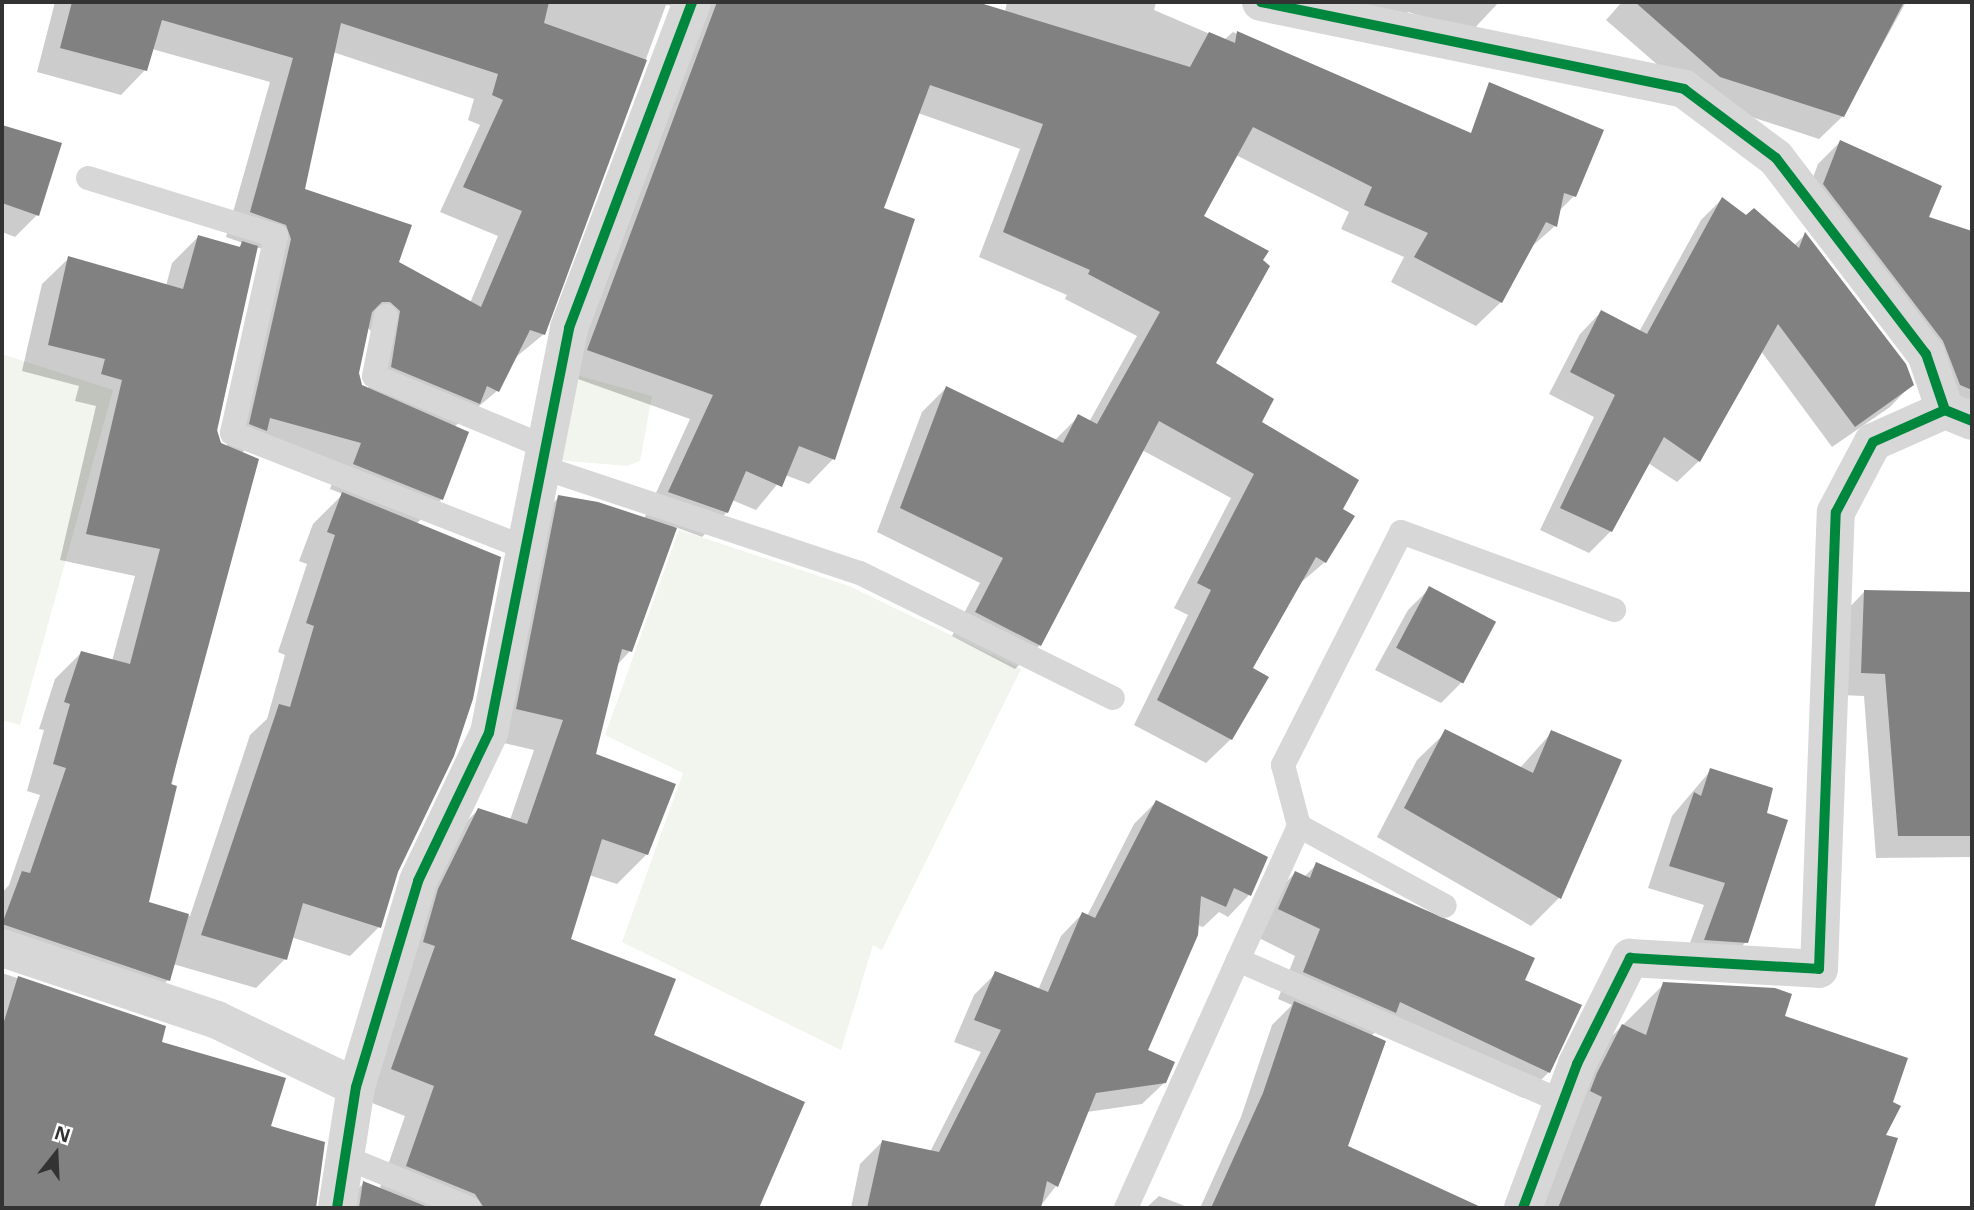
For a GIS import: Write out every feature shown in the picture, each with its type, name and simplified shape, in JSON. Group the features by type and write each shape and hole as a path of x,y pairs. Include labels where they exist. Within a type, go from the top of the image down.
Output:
{"street":[{"path":"337,1208 347,1158 356,1087 418,881 489,733 569,328 692,2"},
{"path":"1261,2 1684,89 1776,158 1926,354 1959,415 1873,442 1836,512 1819,968 1630,958 1577,1064 1523,1208"},
{"path":"2,948 217,1020 356,1087"}],"lane":[{"path":"88,178 276,236 232,433 526,548"},
{"path":"386,316 374,376 543,457 860,573 1113,698"},
{"path":"1126,1208 1299,826 1283,765 1401,532 1614,610"},
{"path":"1299,826 1445,906"},
{"path":"1238,960 1564,1103"},
{"path":"347,1158 470,1208"}],"shaded area":[{"path":"2,354 113,390 20,725 2,720"},
{"path":"576,375 652,396 640,461 627,466 556,460"},
{"path":"679,530 849,586 1021,669 882,950 873,945 841,1050 622,942 683,773 605,735"}],"building":[{"path":"72,2 549,2 544,23 647,60 545,335 530,330 499,392 487,386 480,404 391,367 400,311 390,302 382,302 372,312 359,373 362,385 469,432 443,500 353,464 361,443 270,418 267,431 249,424 291,239 286,225 250,212 293,58 162,20 147,71 60,48","holes":["341,23 498,74 492,95 503,100 463,187 522,211 481,307 399,262 412,225 305,189"]},
{"path":"717,2 977,2 1190,67 1209,32 1235,43 1237,31 1471,133 1489,82 1604,130 1576,197 1564,193 1557,227 1546,222 1502,303 1414,257 1428,233 1364,205 1372,187 1253,127 1204,216 1269,251 1263,260 1270,266 1216,363 1274,399 1262,422 1359,480 1343,509 1355,516 1326,563 1316,557 1253,668 1269,677 1232,740 1157,700 1211,590 1197,583 1254,474 1159,421 1041,646 975,612 1003,558 900,508 946,386 1063,443 1078,414 1097,424 1160,312 1088,274 1090,270 1003,232 1043,124 930,85 884,208 915,219 835,460 799,446 782,487 746,471 728,513 668,492 713,395 587,350"},
{"path":"1635,2 1904,2 1844,117 1720,77"},
{"path":"2,125 62,143 39,216 2,203"},
{"path":"1840,140 1942,186 1929,217 1972,231 1972,390 1960,385 1943,341 1823,184"},
{"path":"1722,197 1746,215 1754,208 1799,248 1805,232 1906,364 1914,385 1855,427 1778,324 1700,462 1664,437 1612,532 1560,508 1615,395 1570,372 1601,310 1647,334"},
{"path":"198,235 240,247 242,241 258,246 217,430 221,443 259,459 171,784 177,786 149,902 189,914 170,981 2,924 22,871 30,873 66,768 53,764 70,704 64,702 81,651 130,664 160,549 86,534 122,380 101,374 105,359 48,345 68,256 183,289"},
{"path":"342,492 501,557 473,699 454,756 398,872 381,928 303,903 287,960 201,935 279,704 290,707 314,626 306,623 335,535 327,532"},
{"path":"558,495 598,502 677,528 632,652 622,649 596,754 676,784 648,855 602,839 571,939 676,979 654,1035 805,1102 759,1208 484,1208 475,1194 401,1164 406,1166 434,1086 391,1069 435,946 423,942 438,889 478,808 527,824 563,720 516,709"},
{"path":"1429,586 1496,622 1463,683 1396,648"},
{"path":"1864,590 1972,592 1972,836 1898,836 1885,674 1861,673"},
{"path":"1445,729 1533,773 1551,730 1622,760 1561,899 1404,808"},
{"path":"1710,768 1773,788 1767,813 1788,820 1748,943 1704,940 1725,883 1669,866 1694,792 1701,796"},
{"path":"1156,800 1268,857 1251,896 1234,888 1226,907 1201,896 1198,935 1148,1050 1175,1062 1166,1083 1096,1093 1058,1187 1047,1181 1041,1208 867,1208 882,1140 939,1152 1001,1030 974,1020 995,971 1048,992 1082,912 1095,918"},
{"path":"1316,862 1535,958 1525,980 1582,1005 1550,1073 1400,1002 1396,1013 1303,972 1320,929 1278,909 1295,871 1310,878"},
{"path":"18,976 166,1026 162,1042 286,1078 271,1126 325,1142 316,1208 2,1208 2,1028"},
{"path":"1663,982 1775,988 1792,994 1785,1016 1908,1058 1893,1102 1901,1106 1886,1135 1898,1138 1874,1208 1558,1208 1602,1097 1590,1091 1597,1073 1622,1024 1646,1035"},
{"path":"1294,1001 1386,1041 1348,1146 1483,1208 1211,1208 1263,1093"},
{"path":"363,1181 430,1208 359,1208"}],"cycle path":[{"path":"337,1208 356,1087 418,881 489,733 569,328 692,2"},
{"path":"1261,2 1684,89 1776,158 1926,354 1945,410"},
{"path":"1523,1208 1577,1064 1630,958 1819,969 1836,512 1873,442 1945,410 1972,421"}]}
